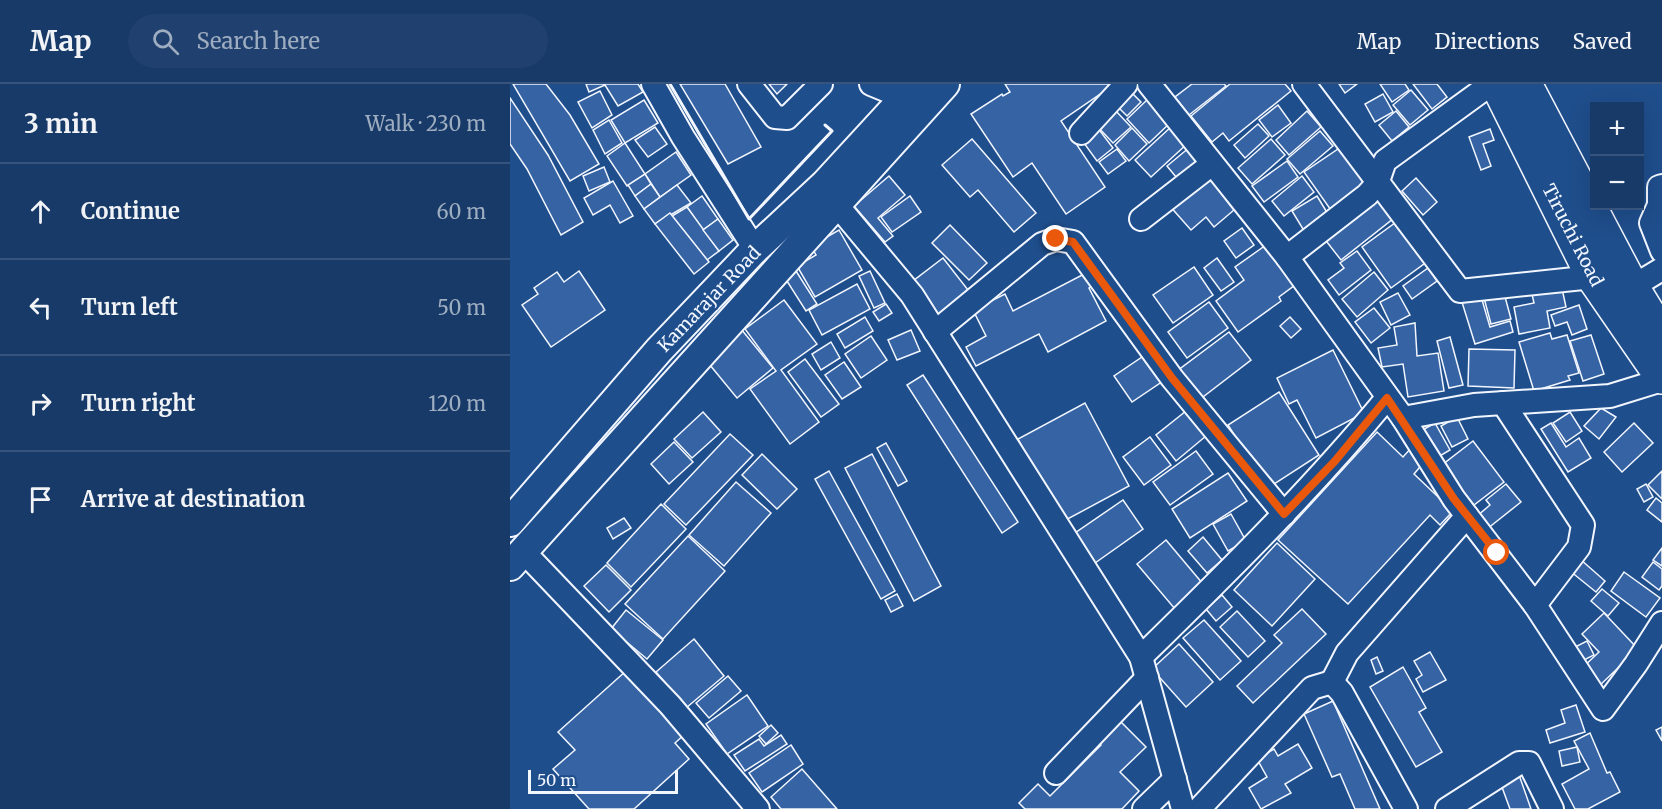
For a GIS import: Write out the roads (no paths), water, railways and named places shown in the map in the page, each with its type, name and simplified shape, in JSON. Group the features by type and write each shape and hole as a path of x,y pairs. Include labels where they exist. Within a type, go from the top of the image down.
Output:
{"highway":[{"name":"Tiruchi Road","path":"1497,84 1593,278 1662,379"},
{"name":"Tiruchi Road","path":"1524,84 1632,287 1662,336"}],"main road":[{"name":"Kamarajar Road","path":"510,522 659,350 755,249 913,99 945,84"},
{"name":"Kamarajar Road","path":"517,559 753,295 837,205 913,99"}],"street":[{"path":"653,84 683,136 755,249"},
{"path":"749,84 776,117 787,118 821,84"},
{"path":"871,84 913,99"},
{"path":"1081,133 1126,84"},
{"path":"1149,84 1287,258 1403,418 1427,459 1534,605 1603,709 1636,664 1662,622"},
{"path":"1304,84 1377,184 1460,291 1593,278"},
{"path":"1287,258 1377,184 1385,161 1491,84"},
{"path":"1141,219 1212,164"},
{"path":"1662,186 1659,188 1659,205 1651,224 1662,251"},
{"path":"837,205 912,295 1144,667 1183,809"},
{"path":"935,332 1042,244 1056,239 1073,242 1172,378 1284,514"},
{"path":"1632,287 1662,269"},
{"path":"1403,418 1440,410 1503,403 1610,396 1662,379"},
{"path":"1056,773 1144,667 1335,461 1387,398"},
{"path":"1503,403 1583,525 1579,547 1534,605"},
{"path":"1199,809 1312,688 1332,682 1347,653 1467,516"},
{"path":"517,559 670,705 758,809"},
{"path":"1332,682 1342,693 1406,809"},
{"path":"1447,809 1519,763 1529,763 1552,809"},
{"path":"1144,809 1175,779"}]}
